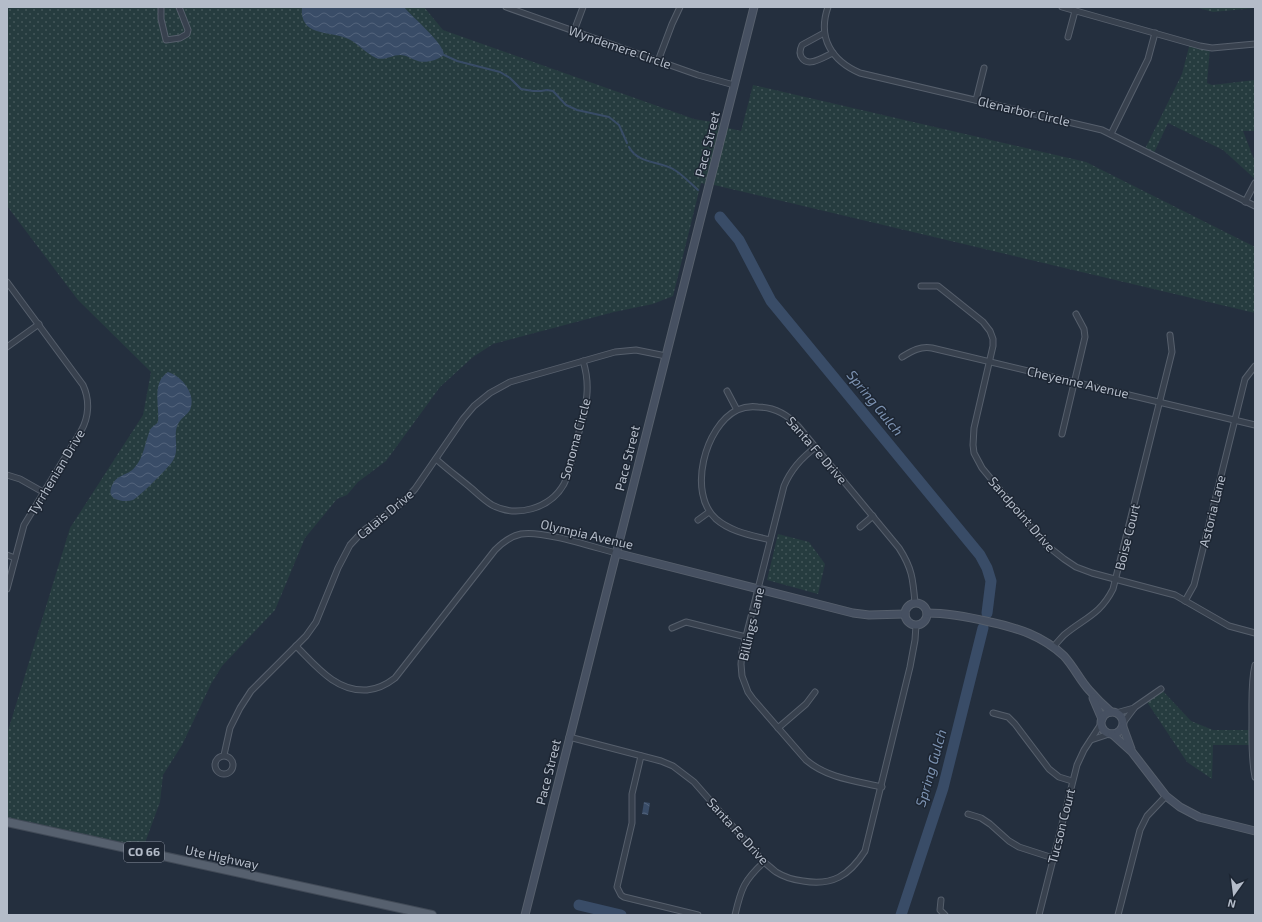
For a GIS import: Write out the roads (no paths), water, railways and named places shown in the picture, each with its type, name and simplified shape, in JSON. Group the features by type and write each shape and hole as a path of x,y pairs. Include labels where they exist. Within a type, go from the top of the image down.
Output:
{"main road":[{"name":"Pace Street","path":"525,915 754,7"},
{"name":"Olympia Avenue","path":"616,553 860,614 905,614"},
{"path":"912,603 924,606 927,613 926,620 916,625 907,621 905,614 907,607 912,603"},
{"path":"927,613 946,613 966,616 1016,628 1033,634 1053,647 1068,661 1089,690 1100,711 1104,730 1132,752 1166,796 1180,807 1199,817 1255,831"},
{"path":"1089,690 1114,712 1121,716 1132,752"},
{"path":"1102,722 1105,714 1114,712"},
{"path":"1111,734 1118,732 1123,725"},
{"name":"Ute Highway","path":"7,822 432,915"}],"street":[{"path":"161,7 161,19 166,40 180,38 187,34 188,30 179,7"},
{"name":"Wyndemere Circle","path":"506,7 698,75 734,85"},
{"path":"574,31 584,7"},
{"path":"658,61 680,7"},
{"path":"828,7 824,23 824,33 802,45 800,50 801,56 805,61 812,62 833,53"},
{"path":"1062,7 1212,48 1255,44"},
{"path":"1068,37 1075,11"},
{"name":"Glenarbor Circle","path":"824,33 833,53 844,65 860,74 1093,127 1255,206"},
{"path":"1110,134 1148,59 1155,33"},
{"path":"976,100 984,68"},
{"path":"1245,202 1255,183"},
{"name":"Tyrrhenian Drive","path":"7,282 83,385 88,403 88,416 84,428 43,492 24,525 7,589"},
{"name":"Sandpoint Drive","path":"921,286 938,286 983,322 990,331 993,338 993,346 973,433 973,449 979,463 1026,522 1052,551 1076,567 1092,573 1175,595 1229,626 1255,634"},
{"path":"1062,434 1085,338 1084,329 1076,314"},
{"path":"7,348 39,324"},
{"name":"Boise Court","path":"1053,647 1064,635 1099,609 1107,600 1113,589 1172,352 1170,335"},
{"name":"Cheyenne Avenue","path":"902,357 916,349 926,347 1255,425"},
{"name":"Calais Drive","path":"224,755 230,728 249,693 306,636 316,622 338,568 356,536 402,503 414,490 463,419 474,406 490,393 510,382 616,352 636,350 666,356"},
{"name":"Sonoma Circle","path":"436,459 486,501 498,508 509,511 524,510 539,506 552,498 564,483 569,470 587,399 588,379 583,361"},
{"name":"Astoria Lane","path":"1185,601 1194,585 1245,379 1255,366"},
{"path":"727,391 738,410"},
{"name":"Santa Fe Drive","path":"770,540 728,528 709,512 703,498 701,484 707,450 713,434 718,426 728,417 738,410 747,407 769,407 778,410 792,420 816,447 899,548 907,561 912,575 916,603"},
{"name":"Billings Lane","path":"816,447 796,464 789,474 784,486 742,652 741,664 744,683 753,700 806,760 821,771 839,777 882,787"},
{"path":"7,475 20,479 43,492"},
{"path":"698,520 709,512"},
{"path":"860,527 873,516"},
{"name":"Olympia Avenue","path":"296,646 333,681 341,686 358,690 384,686 395,678 495,550 509,538 520,534 533,534 559,538 616,553"},
{"path":"7,556 15,558"},
{"path":"672,628 686,622 746,637"},
{"name":"Santa Fe Drive","path":"569,737 661,761 673,766 694,782 764,862 777,872 786,877 800,881 816,883 826,882 840,877 851,870 865,851 882,787 910,667 916,625"},
{"path":"1255,665 1252,685 1252,759 1255,777"},
{"path":"1114,712 1135,707 1161,689"},
{"path":"778,728 806,704 815,692"},
{"path":"1123,725 1135,707"},
{"path":"993,713 1008,717 1051,771 1059,777 1072,781"},
{"name":"Tucson Court","path":"1039,915 1072,781 1080,756 1102,722"},
{"path":"1091,740 1111,734"},
{"path":"641,756 632,794 632,823 617,887 618,891 624,897 698,915"},
{"path":"1118,915 1140,830 1147,816 1166,796"},
{"path":"968,814 981,818 1019,847 1053,858"},
{"path":"735,915 740,893 746,880 754,870 764,862"},
{"path":"941,900 940,910 945,915"}],"water":[{"path":"302,7 404,7 434,37 443,50 444,55 426,62 402,55 382,59 376,58 346,38 323,33 310,28 305,23 302,16"},
{"path":"168,372 173,374 187,387 190,392 192,404 190,410 179,422 176,429 175,457 165,470 136,498 126,501 115,499 111,495 113,483 119,477 132,470 138,463 150,430 158,422 158,388 163,377"},
{"path":"644,802 650,803 648,815 642,814"}],"waterway":[{"path":"444,55 457,61 500,72 510,78 521,89 533,91 553,91 566,105 577,110 609,117 619,125 627,143"},
{"path":"629,147 643,159 667,166 676,171 698,190"},
{"name":"Spring Gulch","path":"720,217 739,240 771,301 980,555 987,568 991,581 987,613"},
{"name":"Spring Gulch","path":"901,915 943,788 983,628"},
{"name":"Spring Gulch","path":"579,905 621,915"}]}
